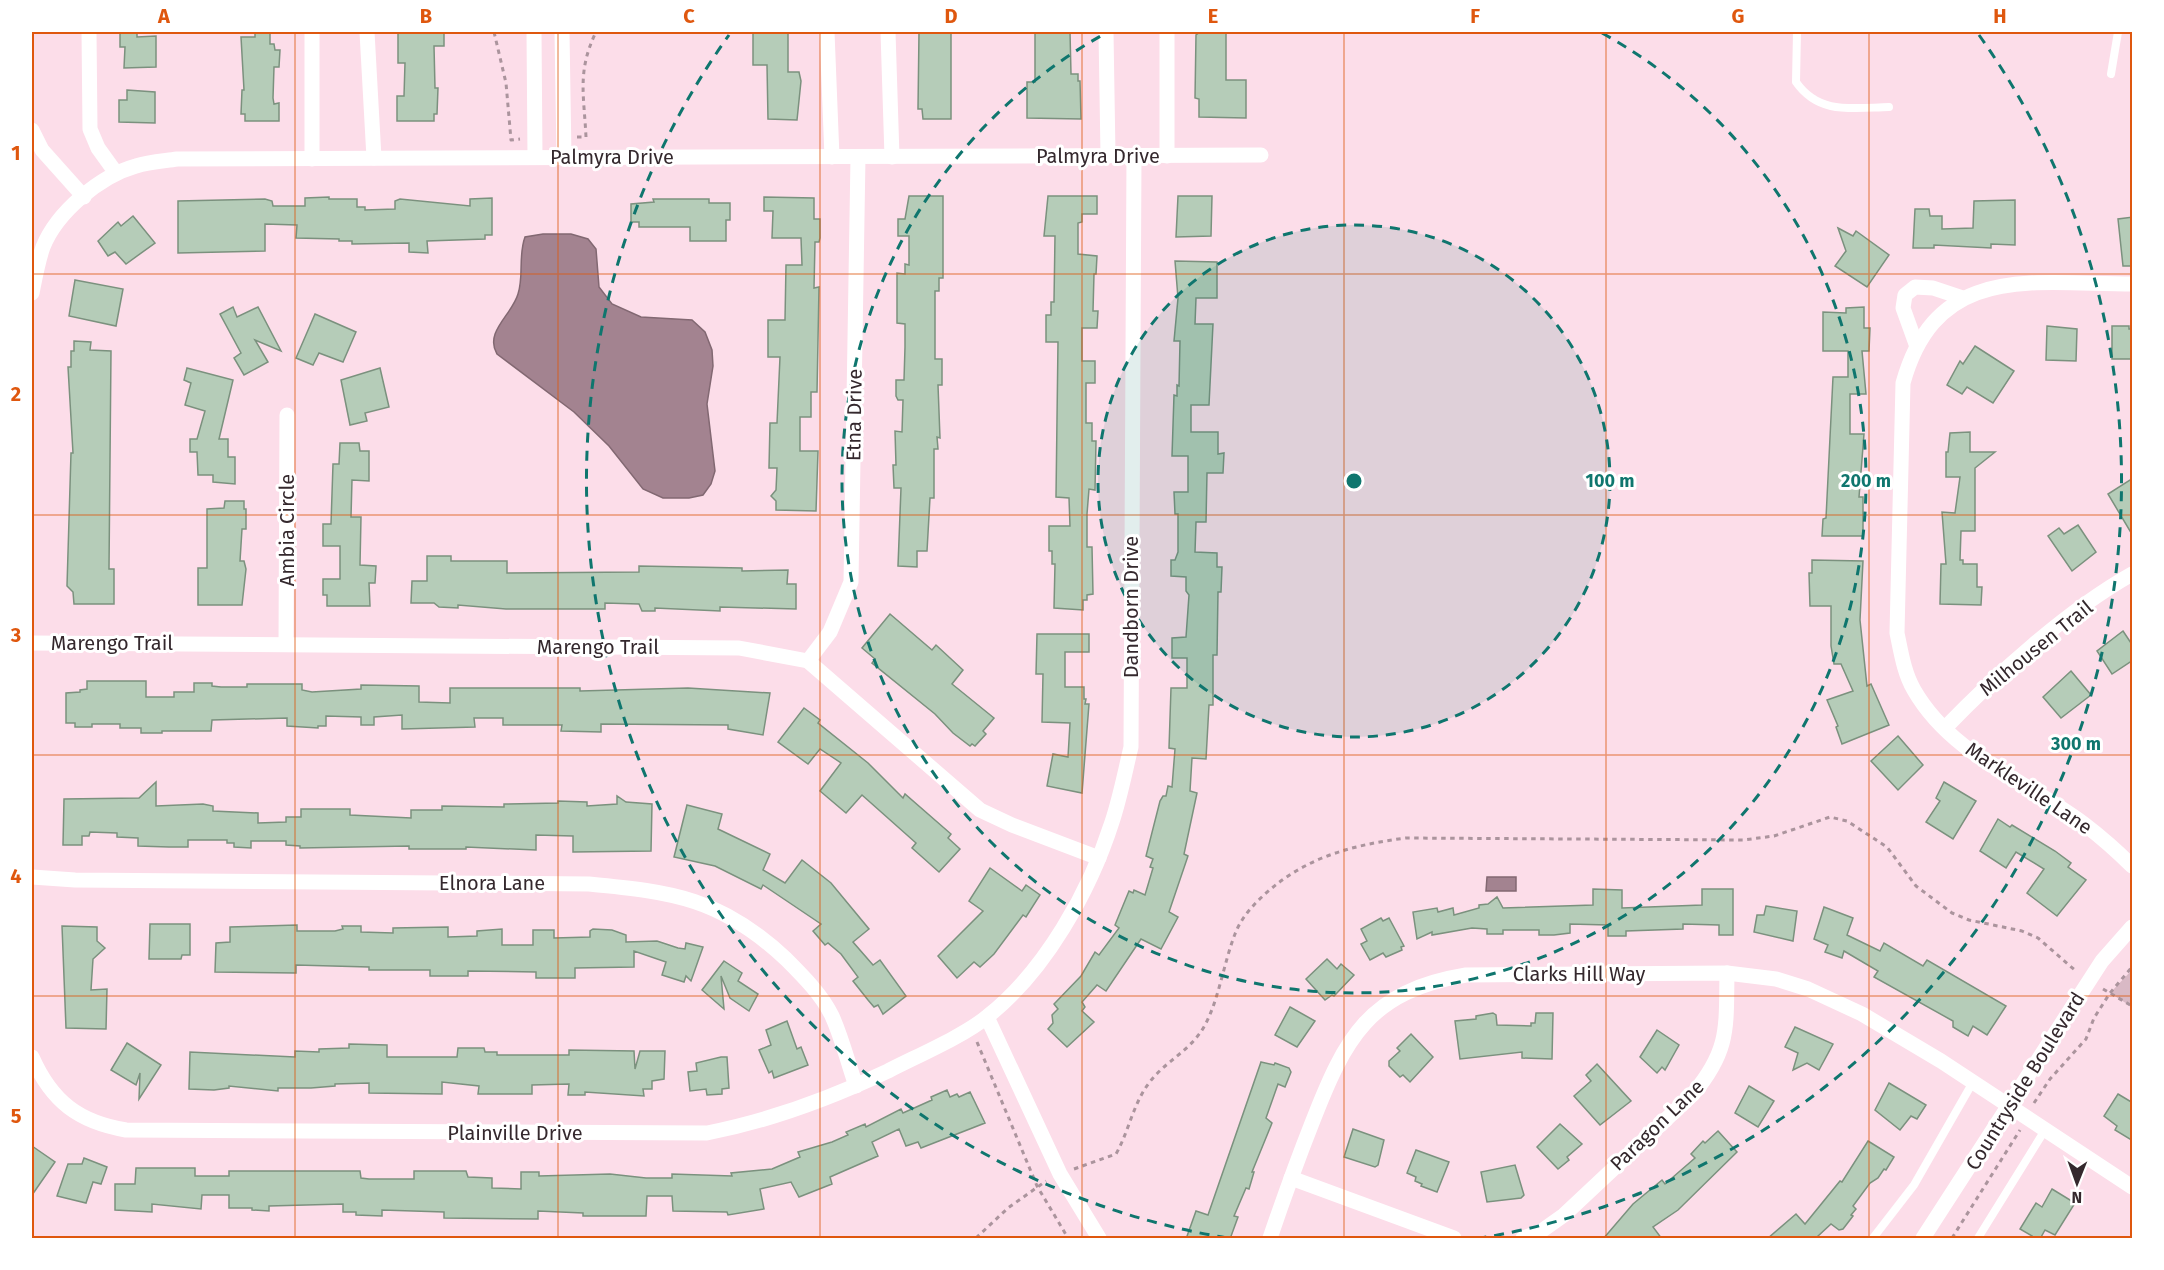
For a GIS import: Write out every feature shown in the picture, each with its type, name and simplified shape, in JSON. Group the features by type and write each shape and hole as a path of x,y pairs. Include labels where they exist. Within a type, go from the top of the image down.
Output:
{"street":[{"path":"89,32 90,129 98,148 116,173"},
{"path":"312,32 312,159"},
{"path":"367,32 374,158"},
{"path":"534,32 535,157"},
{"path":"562,32 564,157"},
{"path":"827,32 832,157"},
{"path":"888,32 892,157"},
{"path":"1106,32 1108,155"},
{"path":"1167,32 1167,156"},
{"path":"32,130 42,150 84,197"},
{"name":"Palmyra Drive","path":"32,292 43,247 51,232 84,197 116,173 136,165 177,159 1261,155"},
{"name":"Dandborn Drive","path":"987,1017 1028,976 1059,935 1099,858 1112,821 1131,747 1134,156"},
{"name":"Etna Drive","path":"808,661 830,632 851,582 858,157"},
{"name":"Markleville Lane","path":"2131,862 2084,823 1978,758 1928,712 1912,687 1902,659 1897,633 1903,382 1916,344 1949,306 1963,298 2001,286 2133,284"},
{"path":"1916,344 1903,308 1905,295 1915,287 1933,288 1963,298"},
{"name":"Ambia Circle","path":"286,644 287,415"},
{"name":"Milhousen Trail","path":"1945,728 1982,690 2030,649 2133,574"},
{"name":"Marengo Trail","path":"32,643 739,648 808,661"},
{"path":"808,661 980,810 1012,825 1099,858"},
{"name":"Elnora Lane","path":"32,877 87,880 589,884 658,891 698,902 725,914 762,936 805,978 831,1015 856,1086"},
{"name":"Countryside Boulevard","path":"1923,1239 2102,961 2133,927"},
{"name":"Clarks Hill Way","path":"1270,1239 1322,1098 1348,1042 1374,1014 1399,996 1426,984 1466,975 1727,973 1776,979 1833,998 1973,1082 2026,1119 2133,1186"},
{"name":"Paragon Lane","path":"1523,1239 1540,1232 1564,1215 1693,1094 1708,1077 1722,1049 1725,1034 1727,973"},
{"path":"987,1017 1060,1174 1099,1239"},
{"name":"Plainville Drive","path":"32,1057 40,1073 72,1112 98,1125 126,1130 707,1133 745,1126 856,1086 922,1054 987,1017"},
{"path":"1291,1178 1454,1239"}],"lane":[{"path":"1797,32 1796,82 1812,101 1839,108 1889,107"},
{"path":"2111,74 2118,32"},
{"path":"1873,1239 1914,1185 1973,1082"},
{"path":"1978,1239 2045,1130"}],"path":[{"path":"976,1239 1008,1208 1037,1186 1060,1174 1116,1154 1148,1084 1163,1068 1182,1055 1205,1024 1236,931 1252,906 1284,877 1320,856 1366,843 1406,838 1743,840 1774,836 1830,817 1846,820 1887,847 1916,886 1952,913 1968,921 2022,930 2038,938 2089,981 2133,1006"},
{"path":"1952,1239 2050,1079 2086,1039 2094,1018 2110,993 2133,967"},
{"path":"970,1026 1037,1186 1068,1239"}],"shaded area":[{"path":"543,234 571,234 588,239 596,249 599,287 612,304 641,317 692,320 705,332 712,350 713,366 707,404 715,471 711,484 703,495 689,498 663,498 643,489 609,446 574,412 497,354 494,338 518,294 525,237"},
{"path":"1487,877 1516,877 1516,891 1486,891"},
{"path":"2132,970 2132,1007 2110,993"}],"building":[{"path":"120,32 137,32 137,37 156,36 156,67 124,68 125,47 120,47"},
{"path":"255,32 270,32 270,44 274,44 275,50 280,50 279,67 274,67 273,98 274,104 279,103 279,121 245,121 245,114 241,114 242,90 244,90 241,37 255,37"},
{"path":"398,32 444,33 444,46 434,46 435,88 438,88 437,114 434,114 434,121 397,121 397,96 404,96 405,63 398,63"},
{"path":"753,32 788,32 788,72 799,72 801,81 797,120 768,119 767,65 753,65"},
{"path":"919,32 951,32 951,119 923,119 922,109 918,109"},
{"path":"1035,32 1070,32 1071,74 1078,74 1078,81 1080,81 1081,119 1027,118 1027,82 1035,82"},
{"path":"1200,32 1226,32 1226,80 1246,80 1246,118 1199,117 1199,99 1195,98 1196,35"},
{"path":"127,90 155,92 155,123 119,122 119,100 127,100"},
{"path":"909,196 943,196 943,278 939,278 939,291 935,291 935,359 942,359 942,385 938,385 940,438 937,437 938,449 934,449 934,498 930,498 927,551 917,551 917,567 898,566 901,488 894,488 893,465 896,465 895,431 902,432 903,400 898,400 896,396 896,380 904,380 905,347 905,324 897,323 897,273 905,274 905,264 909,265 909,236 898,236 898,219 905,219"},
{"path":"1048,196 1097,196 1097,214 1082,214 1082,222 1078,223 1078,254 1097,256 1093,311 1098,311 1097,328 1082,328 1082,361 1095,361 1095,383 1086,383 1086,423 1092,423 1092,441 1096,441 1095,490 1089,489 1087,514 1087,547 1092,547 1093,594 1087,595 1087,600 1083,600 1083,610 1054,608 1055,564 1052,564 1052,551 1049,551 1049,526 1070,526 1069,498 1056,497 1058,342 1046,342 1046,315 1051,315 1051,302 1054,302 1055,236 1044,236"},
{"path":"1178,196 1212,196 1211,236 1176,237"},
{"path":"329,197 329,199 357,199 357,207 365,207 365,210 395,209 395,201 400,199 470,206 470,199 492,198 492,235 485,235 485,239 427,241 428,253 409,252 409,243 352,244 352,241 339,241 339,239 296,238 297,225 265,224 265,251 178,253 178,201 265,199 272,201 273,206 305,206 305,198"},
{"path":"764,197 814,198 814,219 820,219 820,238 819,242 815,242 814,288 819,287 817,392 811,392 811,417 800,417 800,451 818,451 816,511 776,510 776,501 771,496 776,490 777,468 769,468 770,423 777,423 780,357 768,357 768,320 785,320 786,265 802,265 801,238 772,238 773,211 764,211"},
{"path":"653,199 709,199 709,203 730,203 730,220 726,220 726,241 690,241 690,227 639,227 639,222 631,222 631,204 654,202"},
{"path":"2015,200 2015,245 1991,244 1991,248 1934,245 1934,248 1913,248 1915,209 1929,209 1930,216 1942,216 1942,229 1973,228 1974,201"},
{"path":"133,216 155,243 126,264 115,252 108,256 98,241 118,222 121,226"},
{"path":"2133,217 2133,266 2123,266 2118,219"},
{"path":"1838,228 1853,236 1856,231 1889,255 1867,287 1835,266 1846,251"},
{"path":"1175,261 1217,262 1217,298 1196,298 1195,324 1213,324 1209,405 1191,405 1191,432 1218,432 1218,454 1224,453 1223,473 1207,473 1206,522 1196,522 1195,552 1217,553 1217,567 1222,567 1221,592 1218,592 1217,655 1213,655 1213,705 1209,705 1206,759 1192,758 1190,791 1197,793 1184,854 1188,856 1169,912 1178,917 1161,949 1141,939 1106,991 1097,985 1082,1002 1085,1007 1082,1011 1094,1022 1067,1047 1048,1029 1053,1023 1052,1015 1058,1009 1054,1004 1081,976 1095,952 1099,955 1119,928 1115,925 1129,891 1133,893 1134,890 1145,895 1153,868 1150,867 1153,859 1146,856 1160,801 1163,796 1166,796 1168,786 1172,787 1175,749 1169,748 1171,688 1187,688 1187,658 1172,658 1172,638 1186,637 1189,595 1186,591 1186,577 1171,576 1171,560 1175,560 1178,552 1178,514 1175,514 1174,492 1188,492 1188,456 1172,456 1174,395 1177,396 1177,385 1179,386 1180,341 1174,341 1178,298"},
{"path":"75,280 123,289 116,326 69,316"},
{"path":"233,307 237,317 258,307 281,351 255,340 268,362 244,375 234,358 241,353 220,314"},
{"path":"1864,307 1864,328 1870,328 1869,351 1862,351 1866,394 1850,394 1850,434 1864,434 1859,497 1863,497 1863,536 1822,536 1823,519 1826,518 1833,377 1848,377 1848,351 1823,351 1823,312 1846,313 1846,308"},
{"path":"315,314 356,332 343,362 319,353 313,365 296,358"},
{"path":"2047,326 2077,329 2076,361 2046,360"},
{"path":"2112,326 2129,326 2129,329 2133,329 2133,359 2112,359"},
{"path":"74,341 91,342 90,350 111,351 109,569 114,569 114,604 74,604 73,592 67,586 71,453 73,453 68,367 71,367 71,351 74,351"},
{"path":"1975,346 2014,371 1993,403 1967,387 1962,394 1947,385 1960,361 1963,364"},
{"path":"187,368 233,380 219,439 228,439 228,457 235,457 235,484 213,482 213,475 198,475 197,452 190,452 190,439 197,439 205,411 185,405 191,383 184,380"},
{"path":"380,368 389,407 365,413 367,421 350,425 341,380"},
{"path":"1970,432 1970,452 1995,452 1975,468 1975,531 1961,531 1960,560 1963,560 1963,564 1977,564 1977,587 1982,587 1981,605 1940,604 1941,564 1946,564 1942,512 1955,513 1960,477 1946,477 1946,452 1948,452 1950,433"},
{"path":"340,443 359,443 360,451 369,451 369,481 352,480 351,517 361,517 360,565 376,566 375,583 369,583 370,606 327,606 327,595 323,595 323,579 340,579 340,546 323,546 323,524 331,524 333,464 339,464"},
{"path":"2133,478 2133,536 2108,494"},
{"path":"225,501 244,501 244,509 246,509 246,529 242,529 240,561 244,561 246,569 242,605 198,605 198,568 207,568 207,509 224,508"},
{"path":"2078,525 2096,552 2072,571 2048,536 2059,528 2064,534"},
{"path":"427,556 451,556 451,561 507,561 507,573 639,572 639,566 742,568 742,571 788,570 787,584 796,584 796,609 720,607 720,611 655,608 655,611 642,611 639,604 605,603 605,609 506,609 458,605 458,608 439,607 434,603 411,603 412,581 427,581"},
{"path":"1812,560 1863,561 1860,620 1867,686 1871,684 1889,725 1842,744 1836,727 1838,726 1827,700 1853,691 1841,664 1834,664 1831,646 1831,606 1810,606 1809,573 1812,573"},
{"path":"890,614 932,650 936,645 963,670 952,684 994,718 983,731 986,734 975,746 972,744 970,746 953,733 935,714 872,663 875,659 862,648"},
{"path":"2123,631 2133,646 2133,660 2112,674 2097,651"},
{"path":"1037,634 1089,634 1089,652 1065,652 1065,687 1084,687 1085,704 1089,704 1082,793 1047,786 1053,754 1068,757 1070,723 1042,722 1043,674 1036,674"},
{"path":"2071,671 2091,695 2061,718 2043,697"},
{"path":"87,681 146,681 146,697 174,697 174,692 194,692 194,683 212,683 212,686 221,687 247,687 247,684 302,684 302,690 312,692 361,689 361,685 419,686 419,702 450,703 450,688 580,688 580,691 688,688 770,693 763,735 728,729 728,725 601,724 601,732 561,731 562,725 503,725 503,718 474,718 475,727 402,729 402,715 374,717 374,725 361,725 361,717 326,716 326,726 318,726 318,728 287,726 287,718 212,720 211,731 141,733 141,728 120,728 120,724 92,724 92,727 75,727 75,723 66,723 66,693 87,689"},
{"path":"804,708 820,720 818,723 868,763 903,798 905,794 951,834 948,838 960,849 939,872 912,848 916,843 862,795 846,813 820,791 841,763 820,749 808,764 778,742"},
{"path":"1898,736 1923,765 1898,790 1871,761"},
{"path":"156,782 156,806 203,804 213,806 213,811 258,813 258,823 286,822 286,817 301,817 301,809 350,809 350,815 411,818 411,810 442,810 442,806 504,807 504,804 558,803 558,801 587,802 587,806 617,804 617,796 626,802 652,804 651,851 573,852 573,836 536,835 536,850 466,847 466,849 409,849 409,846 300,848 300,846 286,845 286,841 251,841 251,848 234,847 234,843 227,843 227,840 188,840 188,847 138,846 138,838 117,837 117,833 90,832 89,836 82,836 82,845 63,845 64,799 139,798"},
{"path":"1944,782 1976,801 1953,839 1926,822 1940,801 1936,798"},
{"path":"687,805 722,814 718,829 770,854 763,870 785,883 802,860 831,883 869,929 853,942 873,965 880,960 906,996 883,1014 878,1005 874,1007 853,981 858,977 841,954 828,943 825,945 813,931 821,924 763,885 761,889 715,866 674,857"},
{"path":"1998,819 2055,851 2071,863 2068,867 2086,880 2057,916 2027,893 2044,869 2016,852 2006,868 1980,851"},
{"path":"990,868 1022,891 1026,885 1040,895 1026,917 1023,915 994,954 980,967 974,962 957,978 938,956 983,911 969,901"},
{"path":"1593,889 1622,890 1622,908 1702,905 1702,889 1733,889 1733,935 1719,935 1719,925 1683,924 1683,929 1626,931 1626,936 1608,936 1608,925 1570,924 1570,933 1554,935 1539,935 1539,930 1503,930 1503,934 1487,934 1487,929 1472,928 1432,935 1432,932 1417,939 1413,912 1437,908 1438,912 1453,908 1454,915 1479,908 1479,905 1488,904 1497,897 1503,908 1593,905"},
{"path":"1766,906 1797,911 1793,941 1754,932 1757,915 1764,915"},
{"path":"1824,907 1853,918 1847,935 1880,951 1884,943 1923,966 1927,960 2006,1006 1987,1035 1973,1026 1968,1036 1953,1027 1953,1021 1874,977 1878,971 1844,951 1842,958 1825,952 1828,945 1814,939"},
{"path":"1381,918 1383,921 1389,918 1404,946 1401,947 1402,950 1386,957 1383,953 1370,960 1361,944 1367,941 1361,929"},
{"path":"150,924 190,924 190,955 182,955 181,959 149,959"},
{"path":"297,925 297,931 335,931 343,929 342,926 361,926 361,932 393,933 393,928 448,927 448,937 477,936 477,931 502,929 502,945 533,945 533,930 554,930 554,938 590,937 590,931 593,929 612,930 626,935 626,942 657,941 685,949 686,943 703,947 691,981 686,976 684,982 662,975 666,962 634,951 634,967 575,968 575,978 536,978 536,972 468,971 468,976 430,976 430,970 369,970 369,967 296,965 296,973 215,972 216,943 230,942 230,927"},
{"path":"62,926 97,927 97,941 105,948 93,959 91,990 107,989 106,1029 66,1028"},
{"path":"1327,959 1337,969 1341,964 1354,975 1334,996 1325,1000 1306,979"},
{"path":"724,961 742,973 738,981 758,994 749,1011 730,998 721,976 724,1009 702,990"},
{"path":"1290,1007 1315,1021 1297,1047 1275,1035"},
{"path":"1493,1013 1496,1015 1497,1025 1531,1026 1531,1023 1535,1023 1536,1013 1553,1013 1552,1059 1522,1058 1522,1052 1460,1059 1455,1021 1476,1019 1476,1016"},
{"path":"787,1021 797,1049 801,1047 808,1065 774,1078 772,1071 769,1073 759,1050 771,1045 766,1030"},
{"path":"1795,1027 1833,1044 1819,1070 1807,1063 1793,1070 1798,1053 1785,1047"},
{"path":"1657,1030 1679,1045 1665,1070 1662,1067 1657,1073 1640,1057"},
{"path":"1411,1034 1433,1057 1410,1082 1403,1075 1400,1077 1389,1066 1389,1061 1400,1051 1397,1048"},
{"path":"127,1043 161,1065 139,1099 140,1073 136,1085 111,1070"},
{"path":"349,1044 387,1045 387,1057 457,1057 458,1048 484,1048 485,1052 497,1052 497,1055 569,1055 569,1050 634,1051 635,1069 640,1051 665,1051 664,1079 652,1081 652,1089 643,1089 644,1096 585,1092 585,1095 568,1095 569,1084 532,1085 532,1094 478,1094 479,1086 442,1082 442,1094 369,1093 369,1083 335,1084 335,1086 311,1088 278,1088 278,1091 229,1086 229,1088 214,1090 189,1089 190,1052 295,1057 295,1051 319,1052 319,1049 349,1048"},
{"path":"727,1057 729,1088 722,1089 722,1094 707,1095 706,1089 690,1091 688,1072 697,1071 696,1063"},
{"path":"1261,1062 1274,1065 1275,1063 1289,1068 1291,1072 1285,1087 1278,1084 1266,1118 1272,1123 1252,1172 1254,1172 1249,1189 1246,1188 1234,1216 1238,1217 1230,1239 1186,1239 1196,1211 1208,1215"},
{"path":"1597,1064 1631,1101 1600,1125 1574,1096 1591,1081 1586,1075"},
{"path":"1889,1083 1926,1105 1917,1119 1911,1116 1900,1130 1875,1110"},
{"path":"1749,1086 1774,1101 1758,1127 1735,1113"},
{"path":"947,1090 950,1097 957,1094 959,1097 970,1092 985,1123 921,1148 918,1142 906,1146 899,1129 872,1142 878,1156 830,1177 832,1184 799,1197 791,1182 760,1189 764,1209 728,1215 727,1212 673,1211 672,1196 647,1196 646,1216 583,1216 583,1213 538,1211 538,1219 444,1218 444,1212 382,1210 382,1216 356,1215 356,1212 343,1212 343,1204 269,1206 269,1211 252,1210 252,1208 229,1208 229,1195 202,1195 201,1209 152,1204 152,1212 115,1210 115,1184 135,1184 136,1168 195,1168 195,1176 229,1176 229,1171 360,1171 361,1178 369,1179 414,1179 414,1171 466,1171 468,1177 492,1178 492,1188 521,1189 521,1172 539,1172 539,1176 610,1174 672,1178 672,1174 732,1176 731,1173 772,1169 800,1157 798,1152 832,1142 848,1135 846,1132 865,1124 866,1127 901,1109 903,1113 932,1100 931,1097"},
{"path":"2118,1094 2133,1103 2133,1141 2115,1130 2117,1126 2104,1116"},
{"path":"1560,1124 1582,1144 1567,1157 1569,1160 1558,1169 1537,1147"},
{"path":"1353,1129 1384,1140 1378,1165 1375,1167 1344,1157"},
{"path":"1718,1131 1737,1152 1678,1210 1653,1227 1662,1239 1603,1239 1633,1204 1662,1180 1665,1184 1695,1158 1691,1154 1703,1141 1705,1143"},
{"path":"1868,1141 1894,1157 1886,1170 1884,1169 1878,1178 1870,1183 1853,1206 1856,1209 1851,1215 1853,1216 1843,1229 1839,1230 1831,1224 1817,1237 1819,1239 1767,1239 1796,1214 1805,1224 1840,1181 1842,1182"},
{"path":"32,1146 55,1162 32,1195"},
{"path":"1416,1150 1449,1162 1437,1192 1421,1186 1422,1184 1415,1181 1416,1177 1407,1173"},
{"path":"84,1158 107,1167 101,1184 93,1182 86,1203 57,1196 68,1164 82,1164"},
{"path":"1515,1165 1524,1195 1521,1198 1487,1202 1481,1172"},
{"path":"2052,1189 2075,1203 2055,1235 2045,1230 2040,1239 2037,1239 2020,1229 2036,1203 2042,1207"}]}
